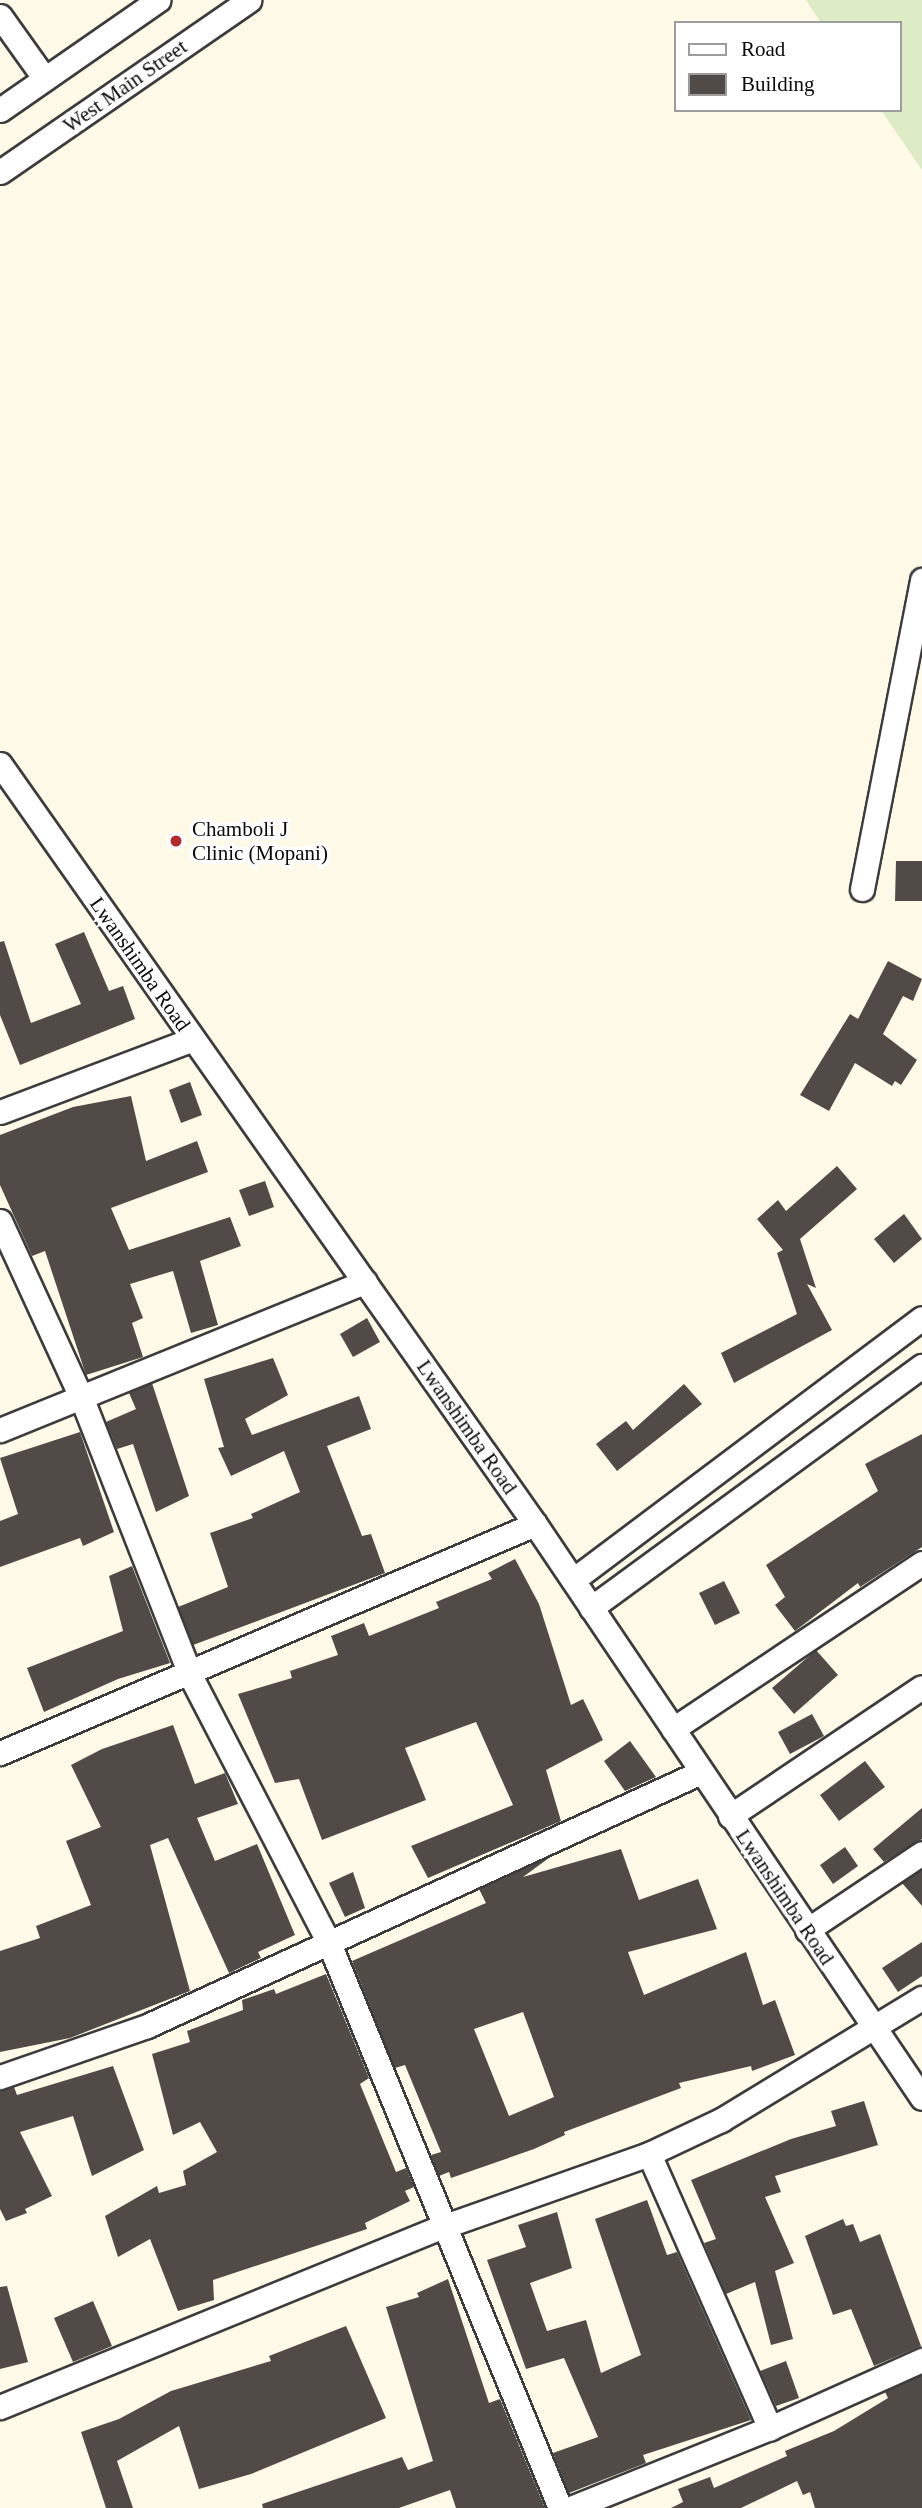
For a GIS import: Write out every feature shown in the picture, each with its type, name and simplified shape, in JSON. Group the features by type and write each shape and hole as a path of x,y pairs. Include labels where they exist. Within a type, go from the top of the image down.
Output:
{"street":[{"path":"0,110 158,0"},
{"name":"West Main Street","path":"0,172 249,0"},
{"path":"0,16 45,79"},
{"path":"862,890 922,580"},
{"name":"Lwanshimba Road","path":"4,777 193,1039 535,1524 922,2098"},
{"path":"0,1112 193,1039"},
{"path":"0,1221 82,1399 190,1675 329,1943 442,2227 560,2508"},
{"path":"0,1430 365,1282"},
{"path":"573,1580 922,1318"},
{"path":"591,1608 922,1366"},
{"path":"0,1754 190,1675 535,1524"},
{"path":"673,1730 922,1563"},
{"path":"730,1816 922,1687"},
{"path":"0,2077 147,2026 701,1772"},
{"path":"807,1930 922,1853"},
{"path":"0,2407 442,2227 649,2154 721,2120 875,2031 922,1998"},
{"path":"649,2154 770,2428"},
{"path":"571,2508 770,2428 922,2360"}],"green space":[{"path":"806,0 922,0 922,170 882,112 901,112 901,21 820,21"}],"building":[{"path":"896,861 922,861 922,901 895,901"},
{"path":"84,932 109,991 123,986 135,1019 20,1065 0,1015 0,942 4,941 31,1023 81,1004 55,944"},
{"path":"888,961 922,979 913,1001 903,996 883,1034 917,1060 901,1085 895,1081 892,1086 855,1063 829,1111 800,1095 850,1014 858,1019"},
{"path":"190,1082 202,1115 181,1123 169,1090"},
{"path":"131,1096 146,1161 197,1141 208,1172 111,1208 129,1250 230,1217 241,1246 200,1261 218,1325 191,1333 173,1271 130,1284 143,1318 132,1323 143,1357 86,1375 45,1251 32,1256 0,1185 0,1135 73,1107"},
{"path":"837,1166 857,1189 800,1239 816,1288 807,1284 832,1330 734,1383 721,1353 797,1314 777,1253 783,1250 757,1219 778,1200 786,1211"},
{"path":"265,1181 274,1207 249,1216 239,1190"},
{"path":"904,1214 922,1239 894,1263 874,1239"},
{"path":"367,1318 380,1342 353,1357 340,1334"},
{"path":"273,1358 288,1395 245,1419 252,1435 359,1396 371,1429 327,1446 362,1536 371,1534 385,1573 193,1645 178,1607 228,1587 210,1533 253,1518 251,1514 300,1492 284,1451 231,1476 218,1448 224,1447 204,1379"},
{"path":"152,1383 189,1496 156,1512 133,1444 117,1449 106,1422 136,1409 129,1393"},
{"path":"684,1384 702,1404 617,1471 596,1444 626,1421 633,1430"},
{"path":"80,1432 114,1532 83,1546 80,1538 0,1567 0,1521 18,1514 0,1458"},
{"path":"922,1434 922,1547 860,1587 858,1583 795,1631 775,1605 785,1597 766,1565 878,1491 865,1464"},
{"path":"515,1559 539,1604 571,1705 583,1699 603,1740 546,1770 561,1821 428,1878 411,1846 513,1805 476,1722 405,1748 426,1800 322,1840 299,1779 275,1783 238,1694 292,1678 290,1671 338,1655 331,1636 364,1623 369,1636 439,1608 436,1602 492,1579 488,1573"},
{"path":"132,1566 170,1663 118,1679 44,1712 27,1668 123,1631 109,1576"},
{"path":"724,1581 740,1613 715,1625 699,1593"},
{"path":"816,1650 838,1675 794,1714 772,1688"},
{"path":"812,1714 824,1736 790,1754 778,1732"},
{"path":"173,1725 195,1784 225,1773 238,1804 197,1818 215,1861 257,1844 295,1935 258,1952 261,1958 229,1973 168,1838 150,1845 190,1991 70,2038 0,2052 0,1951 40,1938 36,1926 91,1905 66,1841 101,1827 71,1765 102,1749"},
{"path":"630,1741 656,1777 625,1791 604,1761"},
{"path":"865,1761 885,1787 839,1821 820,1795"},
{"path":"922,1808 922,1839 884,1862 873,1849"},
{"path":"845,1847 858,1866 833,1884 820,1865"},
{"path":"621,1849 639,1900 698,1879 717,1929 628,1952 644,1995 746,1952 763,2005 775,2000 795,2055 752,2071 751,2066 679,2083 681,2088 564,2132 565,2135 534,2149 451,2178 449,2172 439,2176 431,2155 441,2152 405,2065 395,2068 352,1961 486,1903 479,1889 553,1855 523,1877","holes":["523,2012 554,2097 509,2116 474,2029"]},
{"path":"922,1870 922,1906 902,1883"},
{"path":"353,1872 365,1908 345,1917 329,1883"},
{"path":"922,1942 922,1976 898,1992 882,1968"},
{"path":"326,1974 369,2078 360,2084 396,2172 406,2168 414,2187 405,2191 410,2201 365,2223 367,2229 213,2280 214,2300 178,2311 150,2239 118,2257 105,2216 157,2186 159,2193 186,2185 183,2171 217,2152 200,2122 173,2135 152,2054 190,2042 187,2031 243,2010 242,2000 274,1989 276,1994"},
{"path":"113,2066 144,2150 92,2176 73,2116 20,2132 52,2196 25,2209 27,2213 6,2221 0,2209 0,2091 14,2087 17,2095"},
{"path":"864,2101 878,2145 775,2176 781,2192 765,2197 794,2263 775,2271 793,2339 771,2345 755,2282 726,2294 704,2243 716,2239 691,2180 791,2139 836,2126 831,2111"},
{"path":"647,2200 667,2255 677,2252 751,2420 643,2455 646,2463 569,2493 553,2453 598,2437 564,2358 526,2369 487,2260 526,2247 518,2225 557,2212 572,2268 530,2283 547,2331 586,2320 601,2373 641,2355 595,2219"},
{"path":"843,2219 846,2226 853,2224 860,2242 880,2234 921,2346 874,2366 851,2309 833,2315 805,2236"},
{"path":"448,2279 489,2403 500,2399 545,2508 456,2508 450,2490 399,2508 263,2508 262,2504 402,2457 408,2470 433,2461 386,2307 419,2297 417,2293"},
{"path":"7,2286 28,2362 0,2369 0,2287"},
{"path":"93,2301 112,2346 73,2362 54,2318"},
{"path":"346,2326 386,2418 251,2474 199,2489 179,2426 117,2461 133,2508 106,2508 81,2432 119,2419 171,2391 271,2361 269,2356"},
{"path":"786,2361 799,2398 776,2406 760,2371"},
{"path":"922,2375 922,2508 815,2508 810,2492 803,2495 797,2481 741,2508 671,2508 683,2502 678,2489 710,2477 714,2488 787,2456 785,2451 834,2431 888,2398 885,2392"}],"place":[{"name":"Chamboli J Clinic (Mopani)","path":"176,841"}]}
